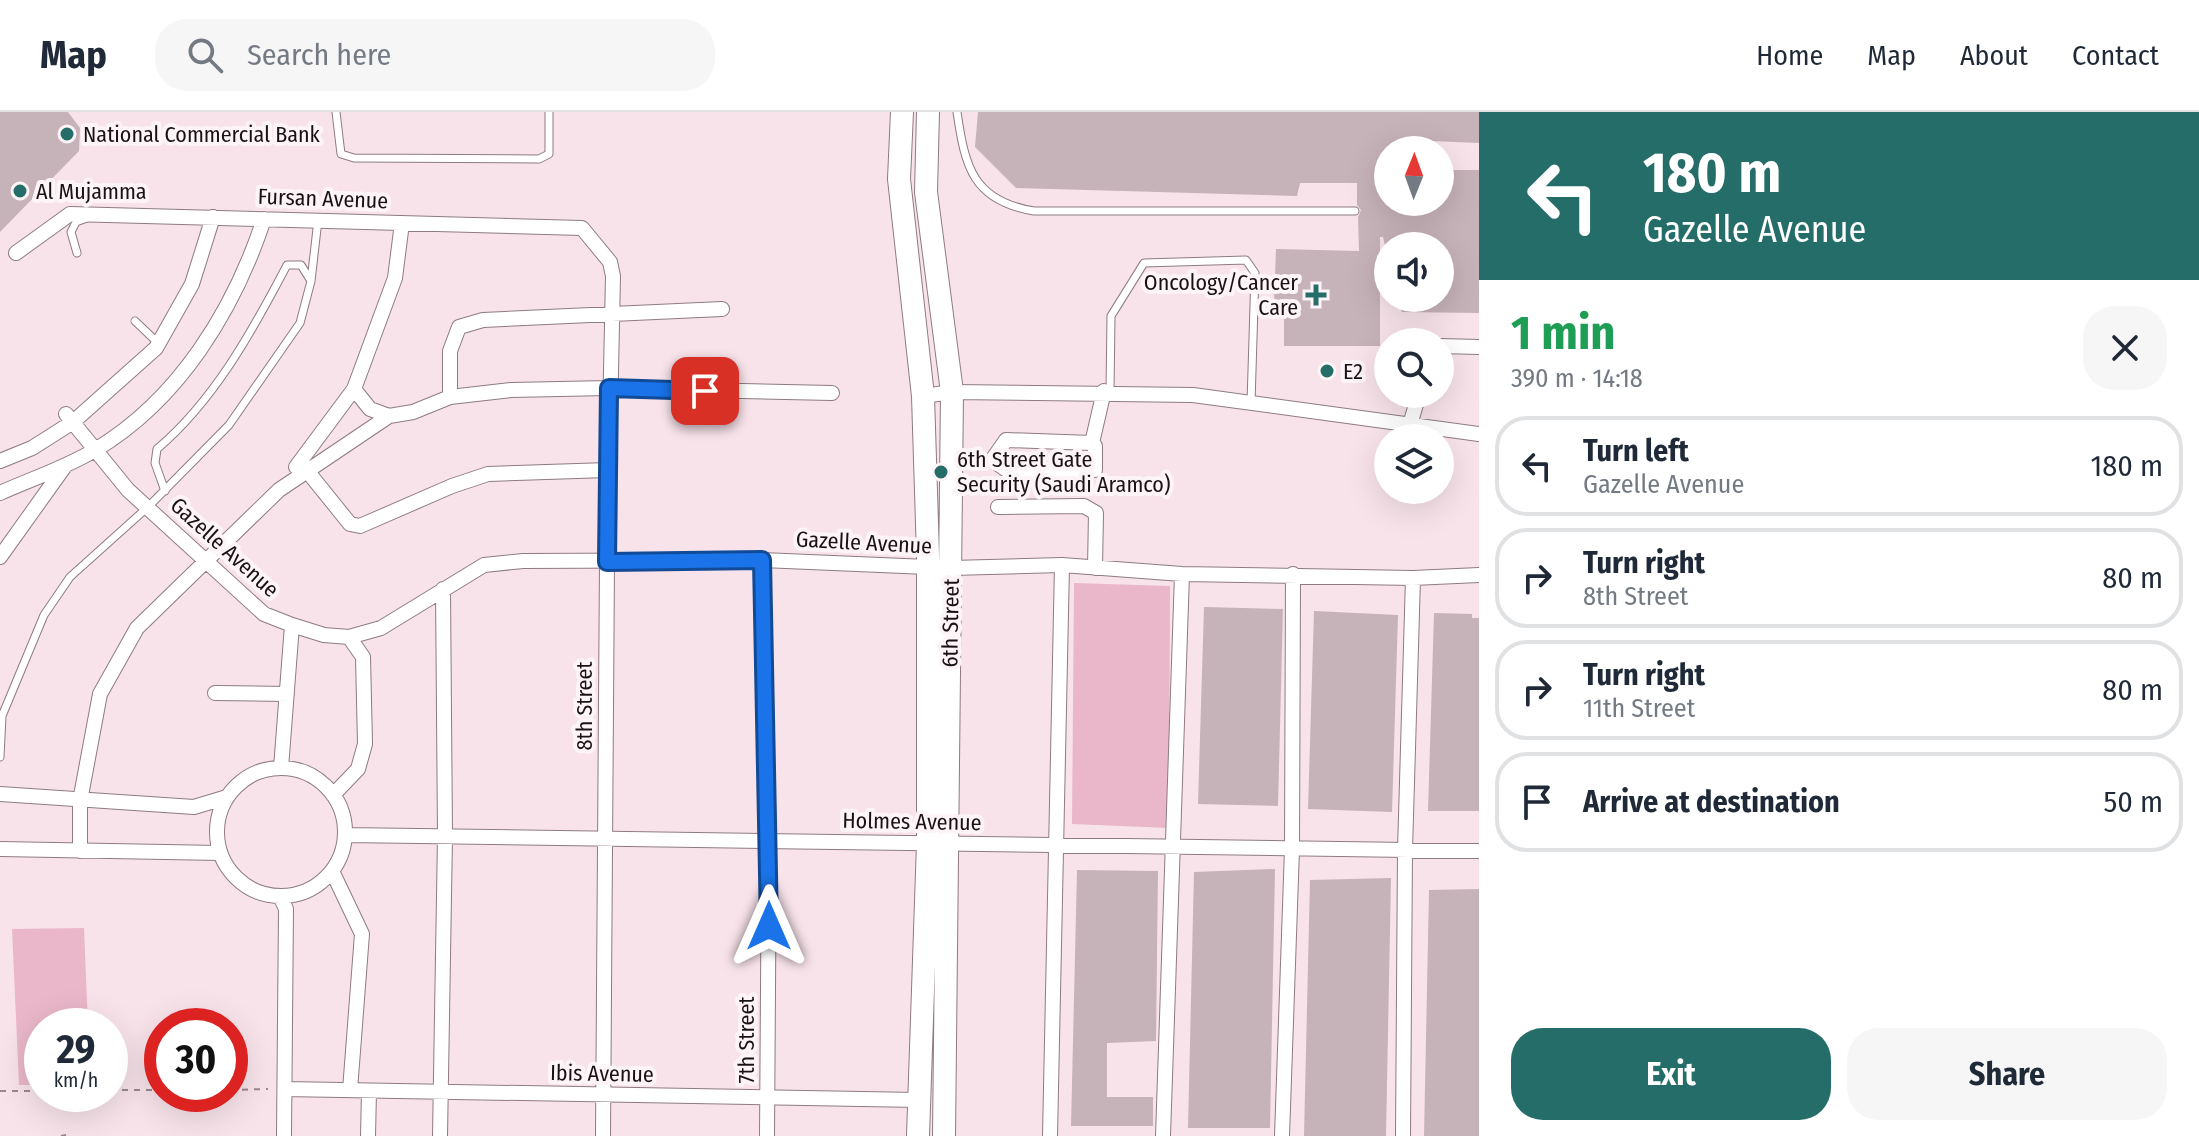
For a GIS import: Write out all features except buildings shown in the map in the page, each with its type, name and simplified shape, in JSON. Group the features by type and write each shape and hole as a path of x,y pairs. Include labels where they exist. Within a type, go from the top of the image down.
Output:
{"main road":[{"name":"6th Street","path":"902,112 899,179 923,396 944,1136"},
{"name":"6th Street","path":"918,1136 938,844 951,568 952,392 926,192 928,112"}],"street":[{"name":"Fursan Avenue","path":"22,254 70,214 582,228 610,262 613,276"},
{"path":"0,461 32,448 158,343 192,284 203,258 213,217"},
{"path":"0,493 95,450 139,417 192,360 216,327 247,269 264,219"},
{"path":"304,467 354,389 395,278 402,223"},
{"name":"8th Street","path":"603,1136 608,470 613,276"},
{"path":"450,397 450,351 459,327 483,320 722,309"},
{"path":"1454,346 1479,347"},
{"path":"80,851 80,801 100,694 137,628 304,467 389,416 413,412 450,397 511,390 609,388 832,393"},
{"path":"354,389 370,409 389,416"},
{"path":"923,396 952,392 1107,391 1193,395 1403,424"},
{"path":"1092,443 1006,440 992,460 1011,473 1095,470 1095,446 1092,443 1107,391"},
{"name":"Gazelle Avenue","path":"70,418 128,490 264,614 324,635 349,637 381,628 484,565 523,561 762,560 951,568 1062,565 1182,574 1413,578 1479,575"},
{"path":"1454,431 1479,434"},
{"path":"0,557 65,464"},
{"path":"304,467 350,524 360,526 452,486 488,474 608,470"},
{"path":"998,507 1084,506 1096,513 1095,568"},
{"name":"7th Street","path":"762,560 769,841 767,1136"},
{"path":"1050,1136 1062,565"},
{"path":"1163,1136 1182,574"},
{"path":"1282,1136 1292,849 1293,574"},
{"path":"1403,1136 1405,850 1413,578"},
{"path":"440,1136 445,836 443,589"},
{"path":"281,768 292,625"},
{"path":"333,795 358,769 365,744 363,657 349,637"},
{"path":"215,693 287,694"},
{"path":"281,768 311,775 333,795 342,813 345,835 341,853 332,871 309,890 280,896 260,893 242,883 220,853 217,821 227,797 252,774 281,768"},
{"path":"0,794 194,807 227,797"},
{"name":"Holmes Avenue","path":"345,835 1479,851"},
{"path":"0,849 220,853"},
{"path":"332,871 362,934 350,1090"},
{"path":"280,896 286,909 284,1136"},
{"name":"Ibis Avenue","path":"285,1089 919,1100"},
{"path":"368,1136 369,1091"}],"lane":[{"path":"336,112 341,154 354,158 524,159 539,159 549,154 549,112"},
{"path":"957,112 963,158 971,175 1008,207 1034,211 1355,211"},
{"path":"77,253 71,232 76,222 96,215"},
{"path":"0,757 2,716 44,615 70,577 165,491 229,425 267,375 300,323 311,281 318,220"},
{"path":"1107,391 1111,316 1144,263 1246,260 1255,273 1251,403"},
{"path":"165,491 155,463 157,449 184,426 207,395 267,303 287,265 301,265 311,281"},
{"path":"135,321 158,343"}],"path":[{"path":"248,1090 285,1089"},
{"path":"0,1091 24,1091"}],"shaded area":[{"path":"1074,583 1170,586 1169,828 1072,824"},
{"path":"84,928 87,1008 24,1008 24,1085 19,1085 12,929"}],"place":[{"name":"National Commercial Bank","path":"67,134"},
{"name":"Al Mujamma","path":"20,191"},
{"name":"Oncology/Cancer Care","path":"1316,295"},
{"name":"E2","path":"1327,371"},
{"name":"6th Street Gate Security (Saudi Aramco)","path":"941,472"}],"route":[{"path":"705,391 609,388 607,562 762,560 769,926"}]}
